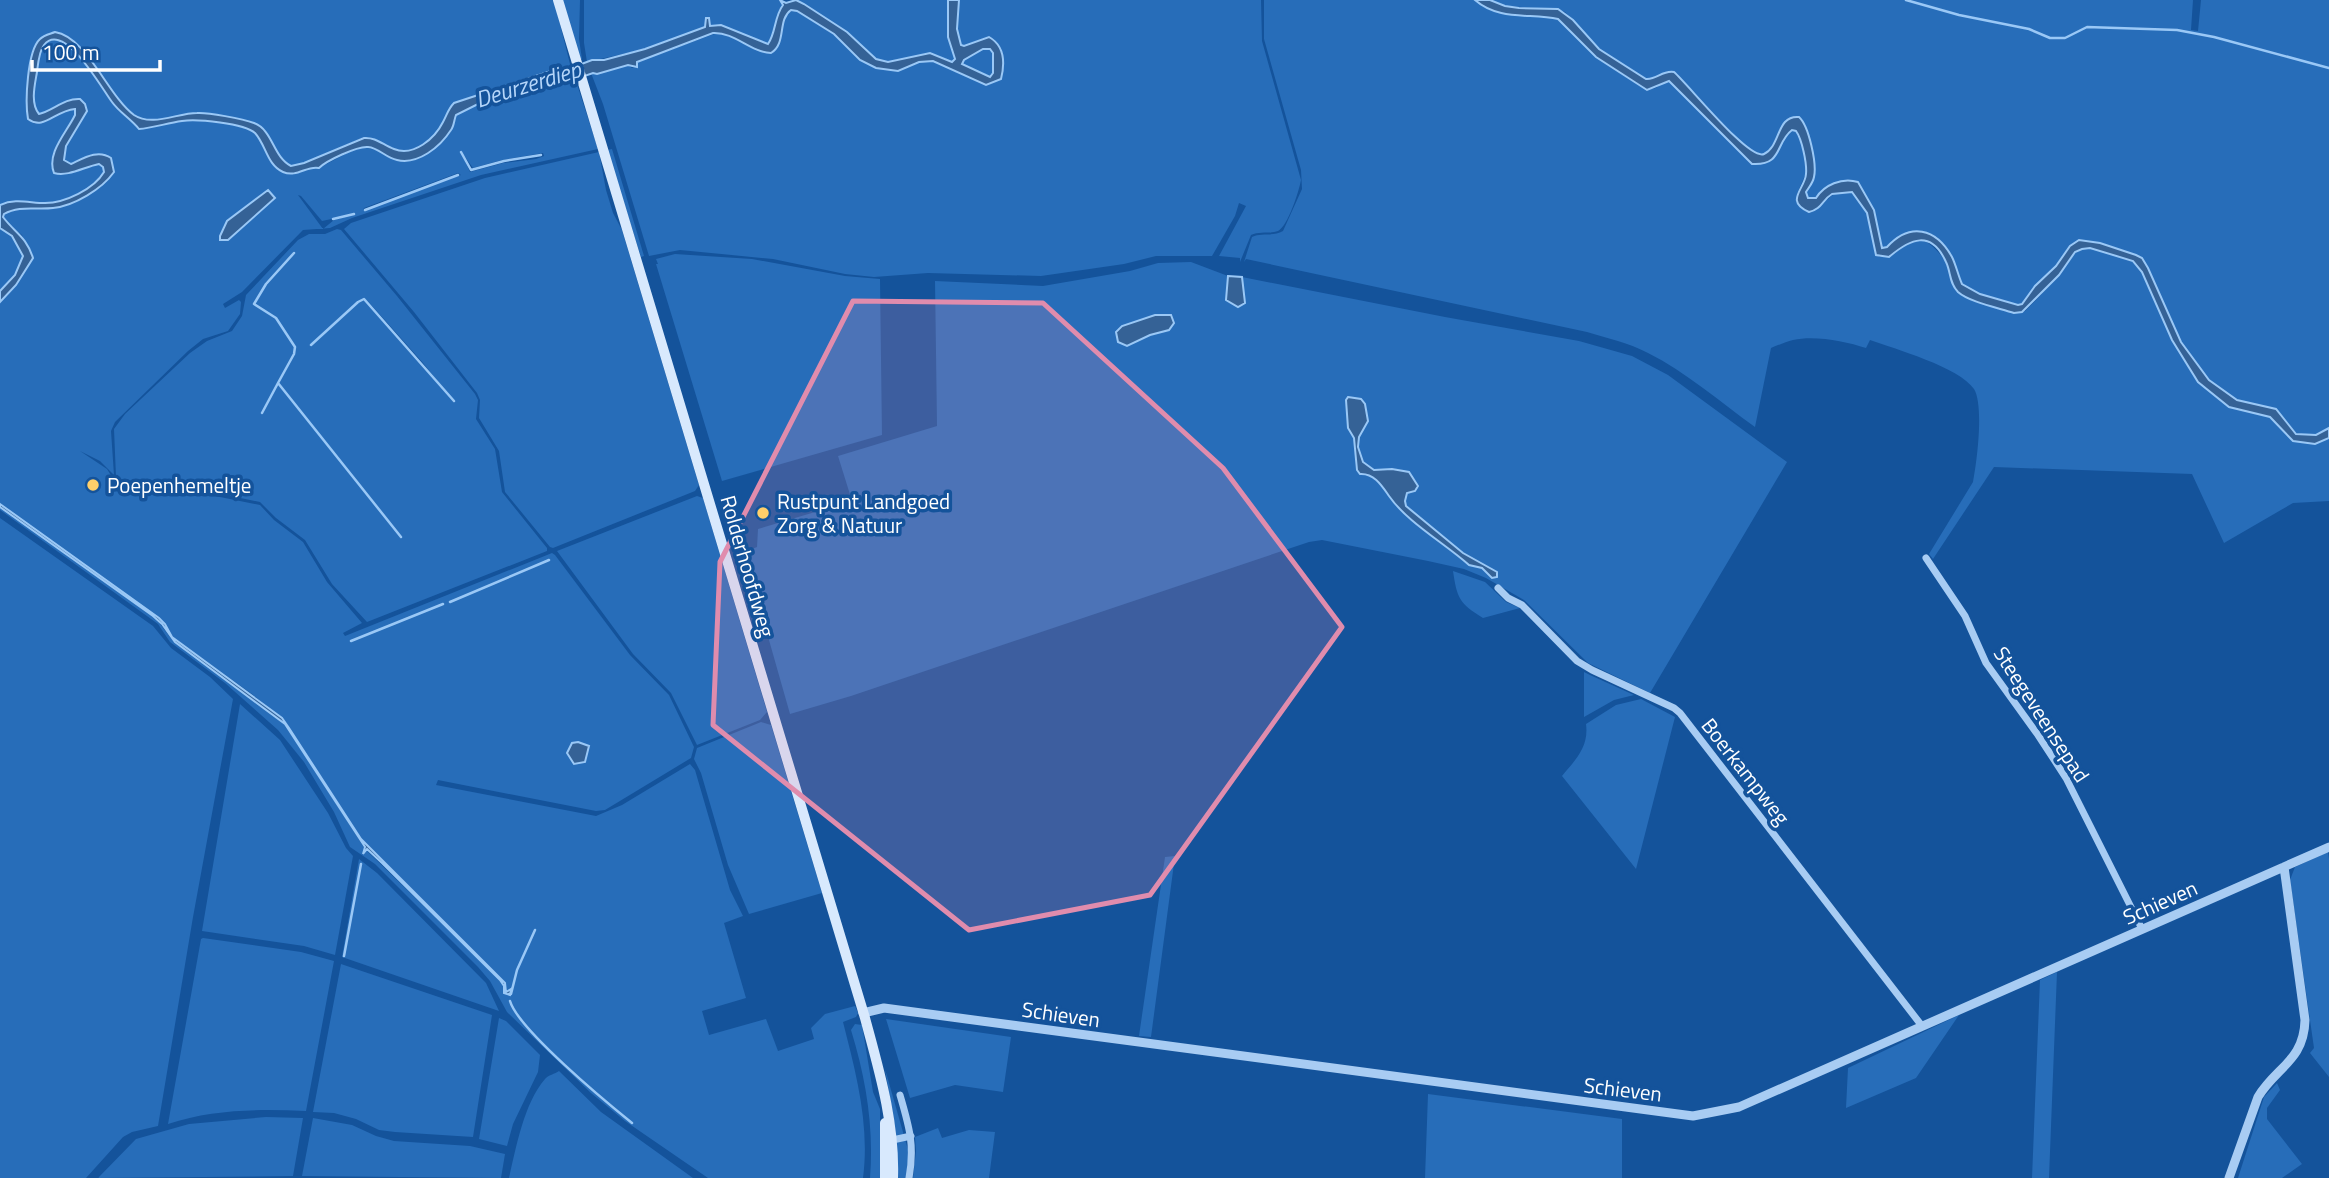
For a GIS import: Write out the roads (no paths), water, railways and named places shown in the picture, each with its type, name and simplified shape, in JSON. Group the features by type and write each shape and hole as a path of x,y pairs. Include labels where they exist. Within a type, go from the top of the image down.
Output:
{"main road":[{"name":"Rolderhoofdweg","path":"558,0 863,1013 885,1094 893,1178"},
{"name":"Rolderhoofdweg","path":"885,1178 889,1140"}],"street":[{"name":"Steegeveensepad","path":"1926,558 1965,616 1986,663 2066,778 2142,929"},
{"name":"Boerkampweg","path":"1498,588 1522,606 1577,660 1680,713 1922,1026"},
{"name":"Schieven","path":"863,1013 884,1009 1693,1116 1739,1107 2329,847"},
{"path":"2229,1178 2258,1097 2292,1060 2304,1034 2305,1020 2284,867"},
{"path":"900,1095 911,1136 913,1156 909,1178"},
{"path":"889,1140 911,1136"}],"water":[{"name":"Deurzerdiep","path":"780,0 786,3 796,0 804,4 847,32 876,59 888,62 930,53 952,62 955,59 948,37 948,0 959,0 957,29 961,45 989,37 994,41 1002,55 1001,79 986,85 933,61 919,62 898,71 876,68 860,60 834,34 791,10 784,20 779,43 771,53 713,33 637,62 637,67 628,65 593,73 556,86 542,84 486,100 456,115 452,128 441,143 413,160 397,160 372,148 363,147 342,154 319,168 288,173 273,165 255,133 241,127 220,122 189,121 139,129 115,106 82,59 62,42 52,40 44,45 39,58 34,93 36,110 39,114 69,100 80,99 87,111 66,146 64,160 71,164 91,155 106,155 111,158 114,172 95,190 70,204 53,208 28,208 4,214 3,217 24,240 33,258 16,285 0,302 0,291 15,275 23,256 12,236 0,228 0,205 17,201 61,201 86,189 104,172 99,164 70,173 54,173 52,165 55,150 75,115 75,109 44,122 28,119 27,89 32,54 40,39 47,35 55,32 67,36 77,44 115,95 134,115 157,120 202,113 254,123 265,131 280,156 291,166 364,138 402,151 416,148 435,134 454,103 557,69 571,68 592,60 604,60 645,49 705,27 706,18 709,18 710,26 721,25 768,44 783,5","holes":["983,49 990,49 993,53 993,73 990,77 962,64"]},
{"path":"1475,0 1490,0 1519,8 1558,9 1573,20 1599,49 1646,79 1674,72 1733,134 1756,153 1764,154 1769,150 1786,121 1799,117 1809,137 1815,171 1806,192 1808,198 1816,198 1834,183 1858,182 1874,210 1882,248 1905,234 1930,234 1946,247 1962,284 1980,294 2022,304 2070,246 2079,240 2100,243 2142,258 2181,342 2209,380 2237,400 2276,409 2296,434 2316,435 2329,428 2329,438 2315,444 2293,441 2270,417 2229,407 2198,382 2172,340 2142,272 2133,261 2090,248 2082,249 2075,252 2059,275 2022,312 2014,313 1977,302 1955,289 1948,266 1940,252 1927,241 1912,242 1889,257 1876,255 1867,213 1852,192 1832,194 1817,209 1809,212 1802,208 1797,199 1806,170 1802,145 1796,131 1792,130 1787,135 1774,158 1762,164 1752,164 1669,81 1647,90 1596,57 1558,19 1504,14 1484,7"},
{"path":"268,190 275,198 228,240 220,240 227,221"},
{"path":"1228,276 1242,277 1245,303 1238,307 1226,300"},
{"path":"1155,315 1171,315 1174,323 1169,330 1127,346 1118,342 1116,332 1122,326"},
{"path":"1348,397 1361,399 1365,404 1368,421 1359,437 1358,447 1363,462 1374,470 1409,472 1418,486 1415,491 1407,493 1406,506 1463,553 1497,572 1497,577 1492,578 1482,568 1469,565 1406,515 1377,481 1360,474 1357,470 1354,438 1348,428"},
{"path":"0,504 159,618 172,637 282,718 361,839 505,983 506,992 511,989 510,995 504,993 500,980 382,863 367,849 363,854 365,847 285,724 175,642 153,616 0,507"},
{"path":"572,743 589,746 585,762 574,764 567,753"}],"waterway":[{"path":"1906,0 1959,15 2029,29 2050,38 2065,38 2087,27 2177,30 2214,37 2329,68"},
{"path":"461,152 471,170 541,155"},
{"path":"365,210 458,175"},
{"path":"333,219 354,214"},
{"path":"294,253 266,284 254,304 276,318 295,347 278,383 401,537"},
{"path":"311,345 364,299 454,401"},
{"path":"262,413 278,383"},
{"path":"450,602 549,560"},
{"path":"351,641 443,604"},
{"path":"344,956 361,864"},
{"path":"509,994 535,930"},
{"path":"510,1001 516,1013 545,1046 632,1123"}],"place":[{"name":"Poepenhemeltje","path":"93,485"},
{"name":"Rustpunt Landgoed Zorg & Natuur","path":"763,513"}]}
